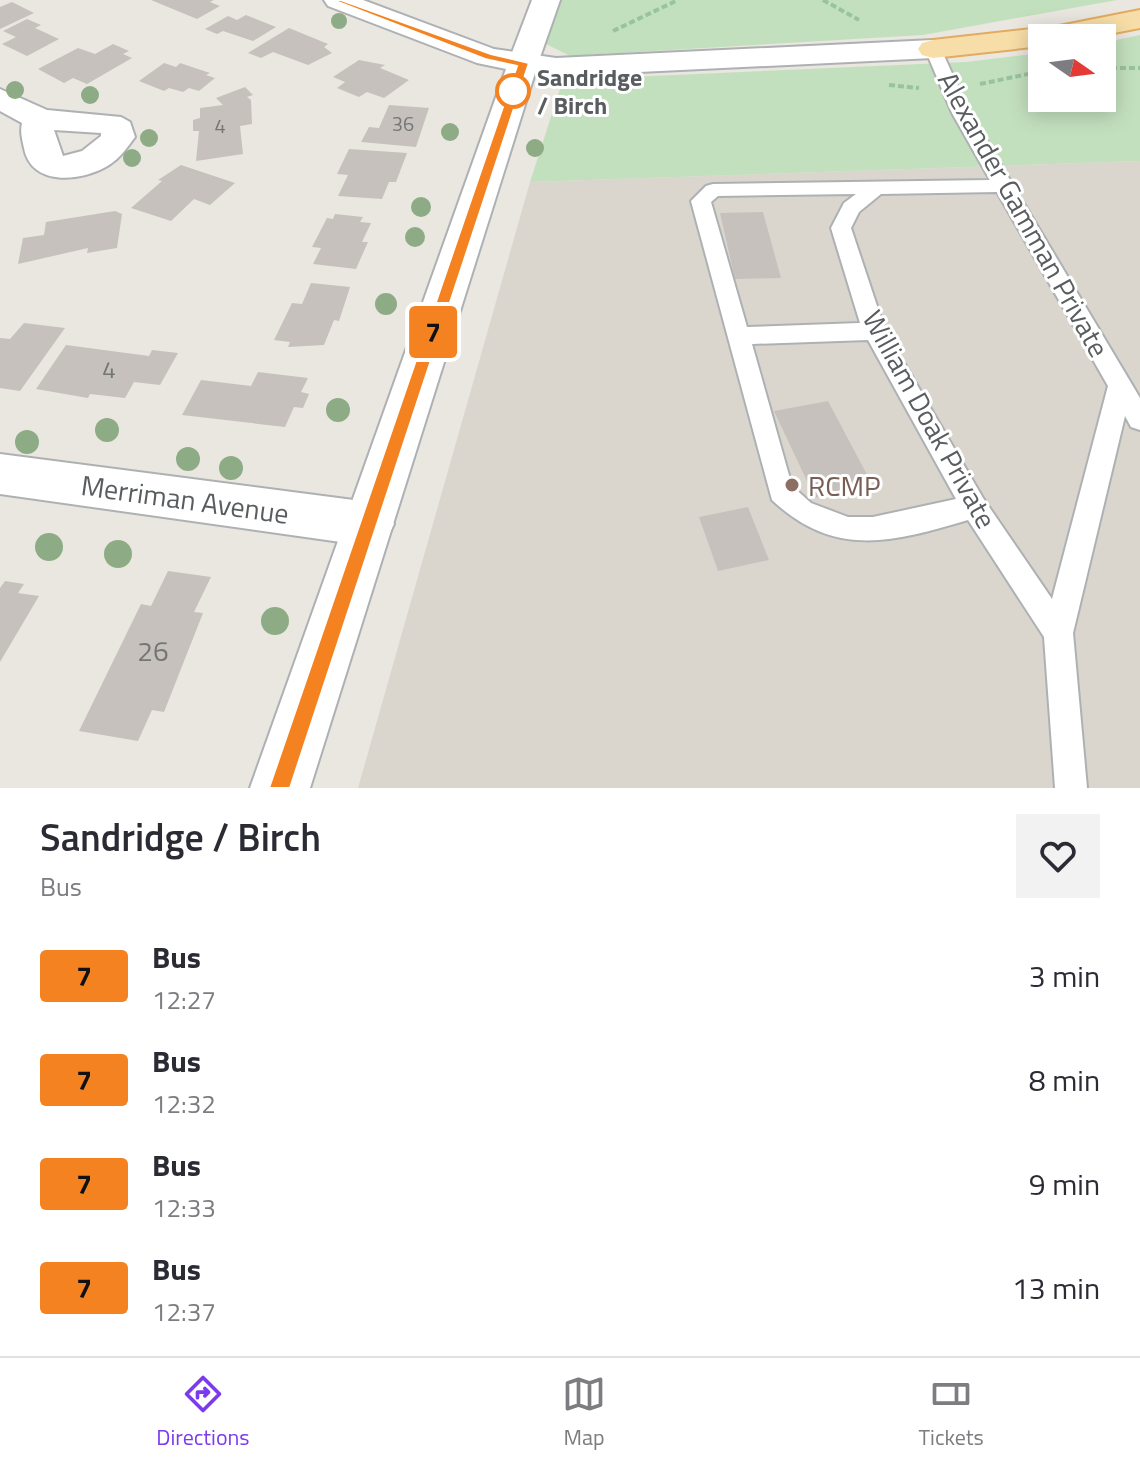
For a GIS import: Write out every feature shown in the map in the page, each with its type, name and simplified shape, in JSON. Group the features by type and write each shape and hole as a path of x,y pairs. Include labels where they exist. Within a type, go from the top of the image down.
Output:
{"main road":[{"path":"933,49 1059,35 1140,19"}],"street":[{"path":"338,0 488,57 556,67 933,49"},
{"path":"280,788 546,0"},
{"path":"0,99 40,119"},
{"name":"Merriman Avenue","path":"0,474 369,524"}],"lane":[{"name":"Alexander Gamman Private","path":"933,49 961,113 1140,420"},
{"path":"974,506 885,531 844,528 796,510 781,492 701,201 706,193 713,190 1003,186"},
{"name":"William Doak Private","path":"876,188 851,208 841,228 874,331 974,506 1058,633"},
{"path":"736,336 874,331"},
{"path":"1071,788 1058,633 1120,386"}],"path":[{"path":"601,36 678,0"},
{"path":"1116,68 1140,68"}],"shaded area":[{"name":"RCMP","path":"1140,161 1140,788 358,788 530,182"}],"green space":[{"path":"530,0 1117,0 923,35 570,56 520,31"},
{"path":"1140,35 1140,161 530,182 560,89 585,79 966,62 1028,55 1028,112 1116,112 1116,40"}],"building":[{"path":"151,0 214,0 210,2 220,6 197,19"},
{"path":"12,2 34,13 0,29 0,7"},
{"path":"246,15 276,27 253,41 223,31 217,34 205,29 228,16 237,20"},
{"path":"27,19 41,25 35,28 59,39 27,56 2,44 16,37 3,31"},
{"path":"289,28 328,44 324,47 332,53 308,65 273,52 261,58 248,53"},
{"path":"113,44 129,51 123,54 132,58 87,84 73,78 64,83 38,69 78,48 95,54"},
{"path":"359,60 385,65 380,68 409,80 384,98 367,92 359,97 337,88 345,82 333,77"},
{"path":"164,63 176,67 180,63 210,73 206,75 215,78 199,91 189,88 183,92 169,88 164,91 139,81"},
{"path":"245,87 253,95 247,97 251,100 252,124 240,126 243,154 196,161 199,131 193,131 193,120 200,118 200,108 223,105 216,98"},
{"path":"389,105 429,108 416,147 361,142 369,127 379,128"},
{"path":"349,149 407,153 396,182 389,182 382,199 338,196 348,175 337,174"},
{"path":"181,165 235,183 210,205 194,199 171,221 131,208 162,181 158,180"},
{"path":"115,211 122,214 117,248 87,253 88,248 18,264 23,238 44,235 46,222"},
{"path":"763,212 781,278 735,279 720,213"},
{"path":"335,214 363,217 360,222 371,223 362,242 368,242 356,269 313,264 321,248 312,247 327,218 333,219"},
{"path":"311,283 350,287 339,321 334,320 324,345 288,347 290,342 274,340 292,303 302,304"},
{"path":"24,323 65,328 20,391 0,388 0,338 10,339"},
{"path":"66,345 149,356 152,350 178,353 160,385 134,382 125,398 90,394 88,398 36,389"},
{"path":"258,372 308,378 301,392 309,394 303,408 294,407 285,427 182,415 201,380 251,386"},
{"path":"828,401 873,486 815,498 774,411"},
{"path":"748,507 769,560 718,571 699,517"},
{"path":"168,571 211,577 194,612 203,613 164,712 152,710 138,741 79,731 141,604 151,606"},
{"path":"5,581 24,584 18,593 39,596 0,662 0,588"}],"bus line":[{"name":"7","path":"280,788 523,63 488,57 338,0"}],"place":[{"name":"Sandridge / Birch","path":"513,91"},
{"name":"RCMP","path":"792,485"}]}
